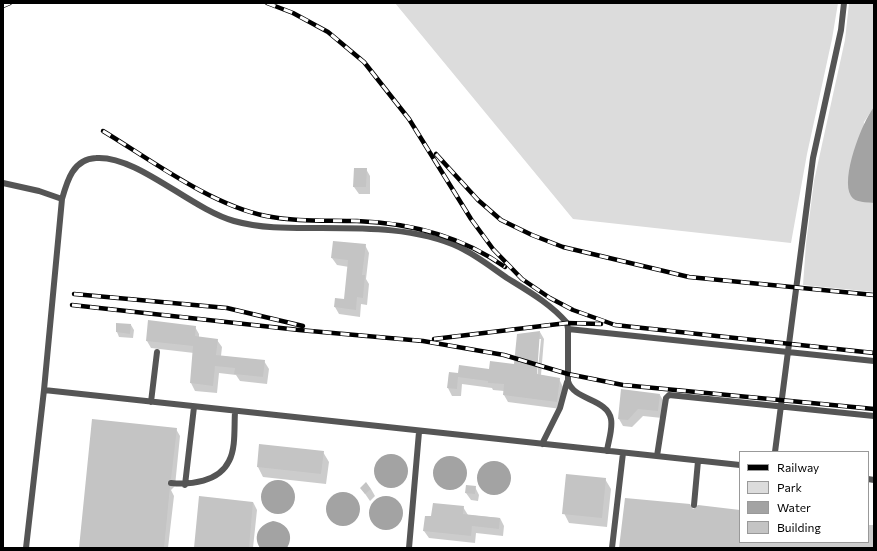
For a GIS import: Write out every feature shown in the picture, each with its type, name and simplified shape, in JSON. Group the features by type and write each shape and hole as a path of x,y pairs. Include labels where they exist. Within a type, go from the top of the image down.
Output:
{"lane":[{"path":"775,451 813,158 841,30 844,3"},
{"path":"26,548 44,390 62,199 72,172 76,166 93,158 114,159 133,167 211,212 239,222 276,228 352,228 423,236 467,251 542,300 564,320 568,329 568,381 560,408 542,444"},
{"path":"3,183 39,191 62,199"},
{"path":"568,329 874,361"},
{"path":"151,402 157,352"},
{"path":"568,381 570,387 577,393 603,407 608,412 611,423 607,451"},
{"path":"44,390 419,432 739,465"},
{"path":"657,456 666,398 669,395 874,416"},
{"path":"185,485 194,407"},
{"path":"171,483 185,485 206,480 225,467 232,452 235,412"},
{"path":"408,548 419,432"},
{"path":"612,548 623,453"},
{"path":"694,505 698,461"}],"green space":[{"path":"395,3 838,3 832,39 807,154 791,243 573,219"},
{"path":"849,3 874,3 874,107 864,122 859,201 874,203 874,292 803,285 806,244 814,181 845,40"}],"water":[{"path":"874,107 874,203 861,202 855,200 851,196 848,188 848,177 850,164 859,137 869,114"},
{"path":"394,454 403,459 407,464 407,478 403,483 398,487 388,488 384,487 375,478 374,468 375,464 384,455"},
{"path":"453,456 462,461 466,466 466,480 462,485 457,489 447,490 443,489 434,480 433,470 434,466 443,457"},
{"path":"497,461 506,466 510,471 510,485 506,490 501,494 491,495 487,494 478,485 477,475 478,471 487,462"},
{"path":"281,480 290,485 294,490 294,504 290,509 285,513 275,514 271,513 262,504 261,494 262,490 271,481"},
{"path":"346,492 355,497 359,502 359,516 355,521 350,525 340,526 336,525 327,516 326,506 327,502 336,493"},
{"path":"389,496 398,501 402,506 402,520 398,525 393,529 383,530 379,529 370,520 369,510 370,506 379,497"},
{"path":"273,521 282,524 288,530 290,539 287,548 260,548 257,535 261,527 268,522"}],"building":[{"path":"354,168 367,168 366,187 353,187"},
{"path":"333,241 366,244 362,275 365,275 363,298 357,297 356,310 334,307 335,298 344,299 348,260 331,258"},
{"path":"148,320 196,326 195,336 218,339 216,355 265,360 263,377 234,374 235,368 215,366 213,386 190,383 193,346 146,341"},
{"path":"116,323 131,324 130,334 116,332"},
{"path":"540,331 537,374 560,378 557,402 503,395 504,384 488,383 488,381 458,377 457,389 447,388 449,372 458,373 459,365 489,369 490,361 514,364 517,334"},
{"path":"621,389 660,394 658,411 638,409 628,420 618,419"},
{"path":"92,419 177,428 171,479 167,482 170,487 164,548 79,548"},
{"path":"259,444 324,451 321,474 257,467"},
{"path":"566,474 606,478 602,518 562,514"},
{"path":"366,482 371,489 365,494 360,488"},
{"path":"466,485 476,486 475,494 465,493"},
{"path":"199,496 253,502 249,548 194,548"},
{"path":"625,498 690,504 693,509 698,505 739,510 740,548 619,548"},
{"path":"433,503 464,506 463,514 500,518 499,529 472,526 471,536 423,531 425,516 431,516"}],"railway":[{"path":"3,6 10,3"},
{"path":"267,3 293,13 328,32 364,62 409,119 471,219 493,249 522,279 550,298 573,310 615,325 874,353"},
{"path":"103,131 161,168 203,192 245,210 277,218 377,222 416,228 453,239 488,256 505,267"},
{"path":"436,154 478,200 501,220 532,235 563,247 689,277 874,295"},
{"path":"74,294 227,308 303,326"},
{"path":"72,305 299,330 423,341 504,355 568,374 623,385 874,409"},
{"path":"434,339 567,323 601,324"}]}
